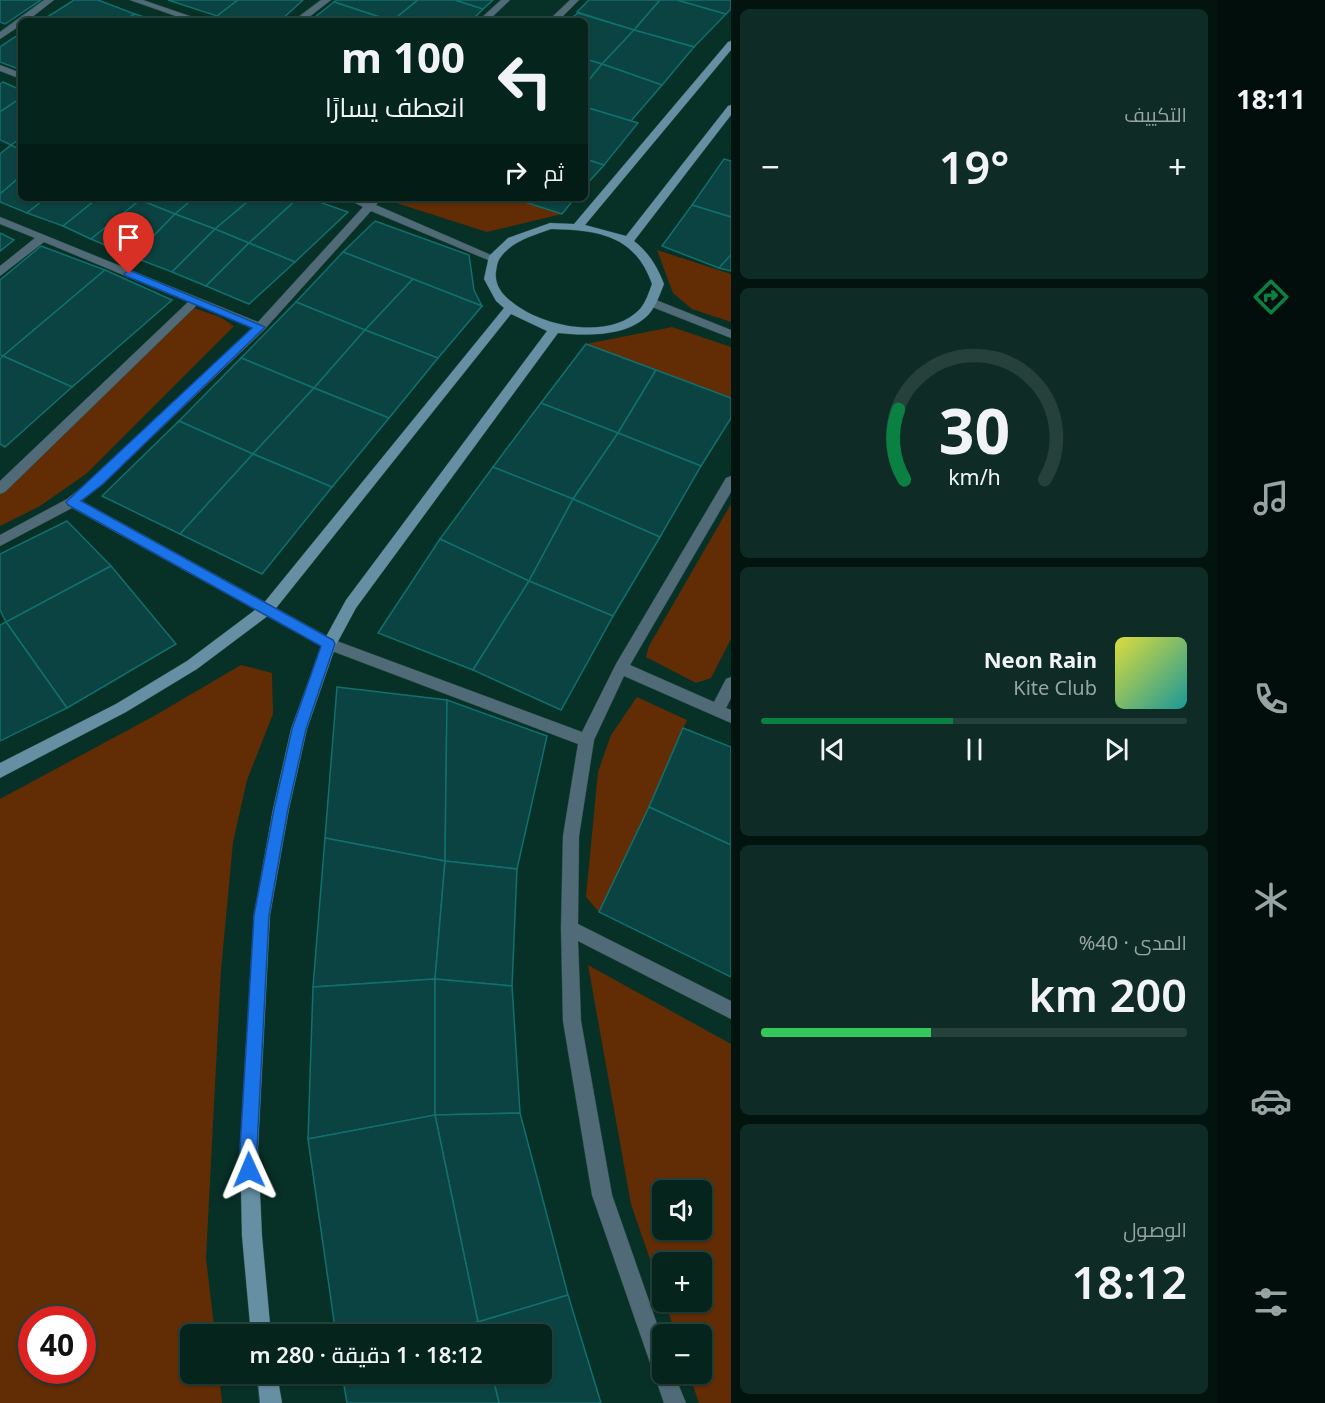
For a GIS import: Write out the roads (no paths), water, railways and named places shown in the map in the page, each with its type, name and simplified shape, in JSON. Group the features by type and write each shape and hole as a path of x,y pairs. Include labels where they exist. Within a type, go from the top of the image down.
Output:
{"street":[{"path":"25,18 50,0"},
{"path":"137,0 191,18"},
{"path":"302,18 327,0"},
{"path":"486,18 507,0"},
{"path":"556,18 574,0"},
{"path":"0,36 18,23"},
{"path":"578,226 731,44"},
{"path":"0,68 18,75"},
{"path":"628,241 731,108"},
{"path":"0,541 72,502 105,475 260,327 373,202 492,258"},
{"path":"0,220 260,327"},
{"path":"550,226 578,226 605,231 628,241 644,254 654,268 658,284 644,313 627,323 605,330 580,332 555,329 536,324 509,309 493,291 489,274 492,258 505,243 525,232 550,226"},
{"path":"0,272 42,238"},
{"path":"0,489 195,301"},
{"path":"651,302 731,334"},
{"path":"0,771 121,708 182,671 268,608 509,309"},
{"path":"260,1324 252,1236 249,1148 262,915 281,809 299,729 329,644 351,604 555,329"},
{"path":"652,1338 602,1195 572,1021 569,928 571,836 586,740 621,668 731,481"},
{"path":"72,502 268,608 329,644 586,740"},
{"path":"621,668 724,714 731,683"},
{"path":"569,928 731,1010"},
{"path":"268,1384 271,1403"},
{"path":"668,1384 675,1403"}]}
